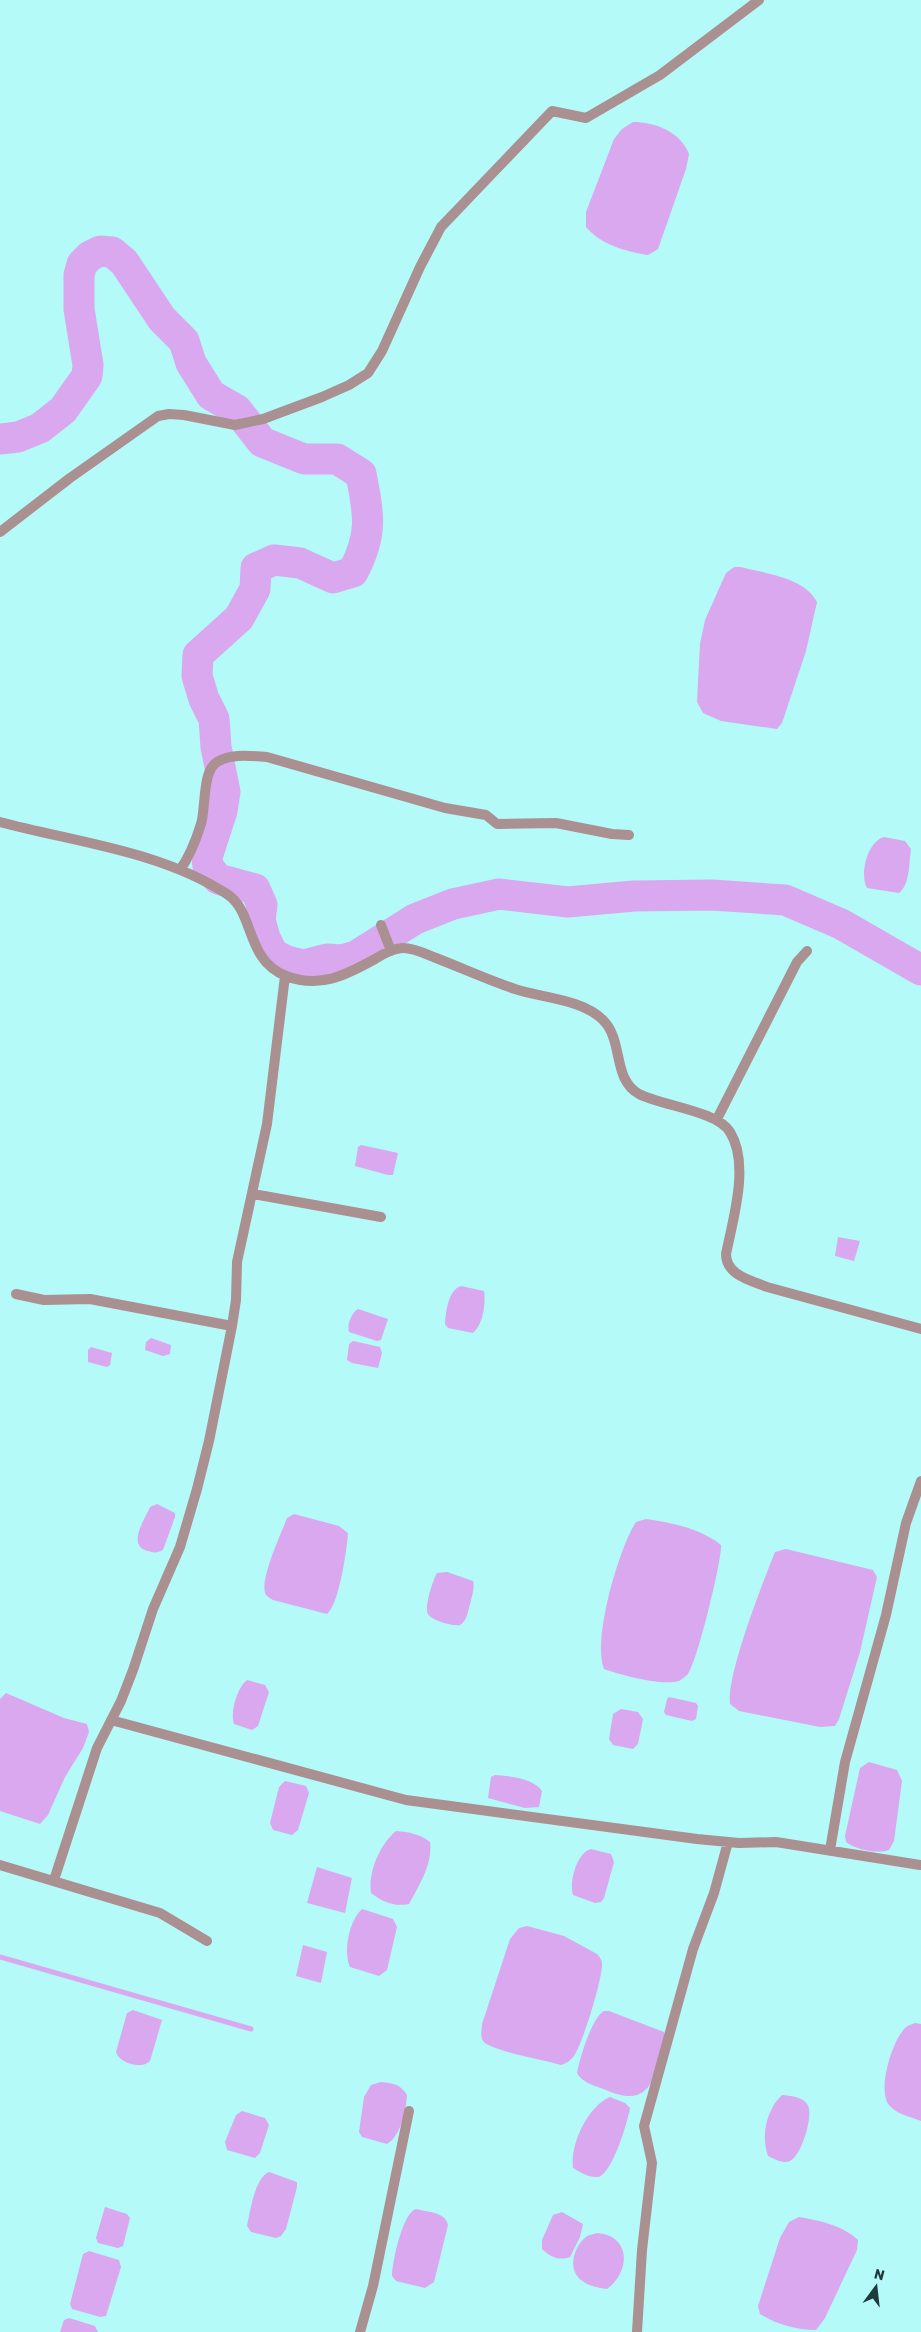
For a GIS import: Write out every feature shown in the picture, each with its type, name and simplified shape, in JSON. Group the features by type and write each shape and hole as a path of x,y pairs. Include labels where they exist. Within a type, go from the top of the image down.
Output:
{"street":[{"path":"0,532 70,478 158,416 169,414 184,415 235,425 263,418 322,397 349,385 368,373 382,351 420,267 441,227 552,111 586,118 660,75 759,0"},
{"path":"180,870 195,843 202,822 209,771 215,762 226,758 244,756 267,757 445,808 486,815 497,824 556,823 612,834 630,834"},
{"path":"0,822 114,849 180,870 227,894 237,901 260,956 285,976 316,982 333,980 347,975 390,948 402,948 410,949 514,989 571,1004 595,1013 611,1031 616,1041 624,1078 633,1090 683,1110 717,1119 730,1133 737,1153 737,1204 726,1254 726,1260 732,1270 744,1278 767,1286 921,1329"},
{"path":"381,925 390,948"},
{"path":"717,1119 797,962 808,951"},
{"path":"54,1880 97,1748 121,1702 153,1609 180,1547 209,1441 232,1326 236,1300 237,1262 253,1194 273,1085 285,976"},
{"path":"253,1194 380,1217"},
{"path":"16,1294 44,1300 90,1299 232,1326"},
{"path":"830,1850 845,1762 889,1605 906,1523 921,1481"},
{"path":"111,1720 406,1800 728,1842 776,1842 920,1865"},
{"path":"637,2332 642,2250 652,2163 644,2126 694,1949 714,1893 728,1842"},
{"path":"0,1865 160,1913 206,1941"},
{"path":"360,2332 374,2286 409,2111"}],"shaded area":[{"path":"633,122 658,126 674,134 685,146 689,154 686,169 658,249 648,255 606,243 586,227 586,212 614,139 622,129"},
{"path":"734,567 773,575 794,582 803,587 817,602 806,651 782,723 777,729 721,721 703,713 697,702 700,644 705,620 726,573"},
{"path":"884,837 905,841 911,849 907,879 899,893 867,888 865,882 866,859 869,851 878,840"},
{"path":"361,1145 398,1153 393,1175 355,1166 358,1147"},
{"path":"838,1237 860,1241 854,1261 835,1256"},
{"path":"461,1286 484,1291 483,1314 479,1325 473,1333 448,1328 445,1324 450,1297"},
{"path":"358,1309 388,1319 381,1340 377,1341 349,1332 350,1319"},
{"path":"151,1338 171,1345 170,1354 163,1356 145,1350 146,1342"},
{"path":"353,1341 380,1347 382,1353 378,1368 352,1363 347,1360 349,1344"},
{"path":"91,1347 112,1353 110,1365 107,1367 88,1362 88,1350"},
{"path":"157,1504 175,1513 175,1517 163,1550 154,1552 142,1548 138,1544 138,1538 141,1525 150,1507"},
{"path":"294,1514 339,1526 348,1533 339,1589 327,1614 273,1600 266,1595 264,1589 268,1569 287,1518"},
{"path":"646,1519 675,1524 705,1535 721,1545 703,1632 692,1666 688,1674 679,1681 652,1681 604,1669 601,1655 604,1617 615,1572 636,1522"},
{"path":"786,1549 873,1570 877,1577 860,1652 839,1719 835,1726 820,1727 739,1711 730,1704 730,1691 739,1652 754,1606 775,1552"},
{"path":"447,1572 473,1581 474,1586 468,1613 460,1625 438,1621 430,1616 427,1611 429,1594 437,1573"},
{"path":"247,1680 265,1685 269,1692 258,1726 252,1730 234,1724 233,1719 237,1694"},
{"path":"6,1693 64,1718 87,1724 89,1732 83,1748 65,1777 48,1815 40,1824 0,1811 0,1699"},
{"path":"669,1697 696,1703 698,1706 696,1719 692,1721 666,1715 664,1712"},
{"path":"621,1709 638,1712 643,1719 638,1744 633,1749 613,1745 609,1739 613,1714"},
{"path":"869,1762 897,1770 902,1781 894,1841 889,1850 884,1851 861,1849 846,1842 845,1836 860,1768"},
{"path":"495,1775 520,1778 533,1783 542,1791 539,1807 525,1808 488,1798 491,1777"},
{"path":"285,1781 306,1786 309,1793 298,1830 292,1835 273,1830 270,1823 279,1787"},
{"path":"396,1831 414,1834 430,1842 427,1866 409,1904 398,1905 389,1903 371,1893 371,1876 376,1859 385,1843"},
{"path":"591,1849 611,1854 614,1862 604,1898 601,1902 595,1903 573,1895 572,1889 573,1876 578,1861 586,1851"},
{"path":"317,1867 352,1878 345,1913 307,1903"},
{"path":"362,1909 393,1919 397,1927 387,1970 379,1976 350,1967 348,1960 348,1936 357,1914"},
{"path":"527,1926 564,1936 597,1954 602,1961 599,1984 578,2049 568,2062 561,2065 500,2050 485,2043 481,2037 482,2024 510,1939 519,1928"},
{"path":"303,1945 327,1952 321,1983 296,1976"},
{"path":"133,2010 162,2020 150,2061 141,2065 126,2062 116,2052 127,2013"},
{"path":"604,2011 609,2011 664,2032 665,2037 655,2075 650,2085 643,2092 634,2096 622,2095 590,2084 577,2073 583,2049 591,2030 599,2015"},
{"path":"915,2023 921,2024 921,2121 892,2108 886,2098 885,2088 885,2077 895,2043 905,2028"},
{"path":"381,2082 402,2088 407,2095 404,2115 399,2129 387,2144 362,2137 359,2132 364,2097 371,2085"},
{"path":"782,2095 802,2099 809,2109 808,2125 802,2144 794,2158 787,2162 768,2156 765,2140 766,2124 772,2108"},
{"path":"610,2097 625,2103 630,2108 629,2115 623,2135 609,2167 598,2177 591,2177 573,2168 574,2148 588,2117 602,2102"},
{"path":"242,2111 265,2118 269,2125 260,2153 255,2158 227,2150 225,2142 236,2115"},
{"path":"269,2172 297,2182 286,2229 281,2236 276,2238 251,2232 247,2226 257,2188 264,2175"},
{"path":"105,2207 127,2214 130,2218 123,2246 118,2248 98,2243 96,2238"},
{"path":"416,2209 444,2217 448,2225 434,2282 425,2288 396,2281 392,2276 396,2249 403,2228 411,2212"},
{"path":"562,2212 583,2224 580,2237 570,2257 562,2259 551,2256 542,2249 542,2240 553,2215"},
{"path":"799,2217 838,2227 858,2240 857,2250 825,2318 816,2330 794,2328 773,2321 760,2314 758,2306 780,2238 789,2222"},
{"path":"597,2233 617,2241 622,2248 624,2256 620,2273 615,2282 607,2289 587,2284 578,2277 573,2267 574,2256 579,2245 587,2236"},
{"path":"89,2251 119,2260 121,2267 106,2316 100,2317 72,2309 70,2304 83,2254"},
{"path":"69,2318 95,2326 98,2332 60,2332 64,2320"}],"waterway":[{"path":"0,439 18,437 40,428 63,410 87,376 88,365 79,309 79,275 82,264 90,256 100,251 112,252 124,262 162,319 184,341 191,363 211,395 237,410 262,442 304,459 337,459 361,474 368,524 364,546 353,572 333,578 300,563 274,560 256,568 255,589 239,618 198,655 197,676 204,699 214,719 216,747 225,792 222,811 207,857 208,867 218,879 255,889 262,905 260,920 265,938 273,954 287,961 304,965 327,959 342,960 356,956 415,919 453,904 499,894 568,902 634,896 712,895 785,900 841,924 921,970"},
{"path":"0,1957 251,2029"}]}
